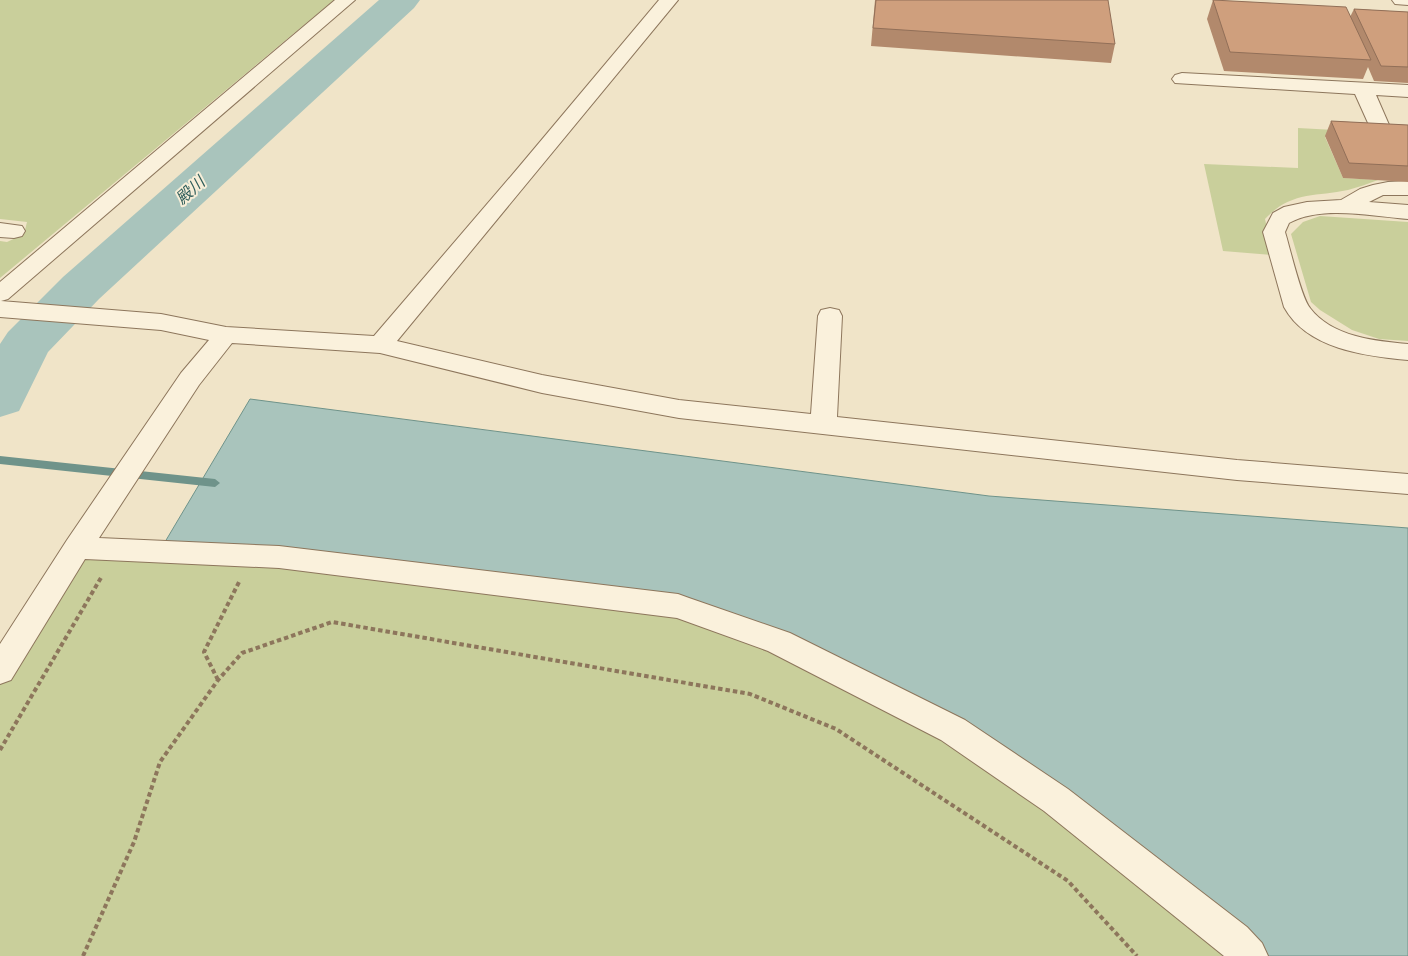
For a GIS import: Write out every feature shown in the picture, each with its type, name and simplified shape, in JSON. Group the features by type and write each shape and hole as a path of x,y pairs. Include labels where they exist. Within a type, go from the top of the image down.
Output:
{"street":[{"path":"1,304 346,0"},
{"path":"380,345 669,0"},
{"path":"1401,0 1408,0"},
{"path":"1182,79 1408,91"},
{"path":"1363,89 1383,134"},
{"path":"1344,208 1374,189 1389,187 1408,188"},
{"path":"1408,212 1326,206 1299,210 1280,219 1274,232 1298,312 1320,329 1348,343 1381,350 1408,352"},
{"path":"1,304 161,322 226,335 380,345 542,384 679,408 1227,468 1408,484"},
{"path":"823,424 830,316"},
{"path":"0,671 77,548 190,379 226,335"},
{"path":"77,548 279,557 678,606 779,642 953,730 1056,800 1234,940 1249,956"}],"path":[{"path":"0,750 118,550"},
{"path":"218,680 204,652 252,556"},
{"path":"83,956 134,842 160,762 218,680 242,653 332,622 750,694 836,729 1068,881 1137,956"}],"green space":[{"path":"0,0 334,0 0,278 0,241 7,242 24,234 27,222 0,219"},
{"path":"1298,128 1408,134 1325,137 1343,178 1378,180 1348,190 1294,199 1275,210 1265,219 1273,255 1223,251 1204,164 1298,168"},
{"path":"1320,216 1408,222 1408,341 1379,339 1352,330 1320,310 1311,302 1291,234 1303,222"},
{"path":"77,548 678,606 953,730 1249,956 0,956 0,671"}],"water":[{"path":"250,399 989,496 1408,528 1408,956 1249,956 953,730 678,606 159,552"}],"building":[{"path":"876,0 1108,0 1115,44 873,28"},
{"path":"1213,0 1346,7 1371,60 1230,52"},
{"path":"1354,9 1408,12 1408,67 1381,66"},
{"path":"1331,121 1408,125 1408,166 1349,163"}],"waterway":[{"name":"殿川","path":"0,398 26,344 81,288 401,0"},
{"path":"0,460 215,483"}]}
